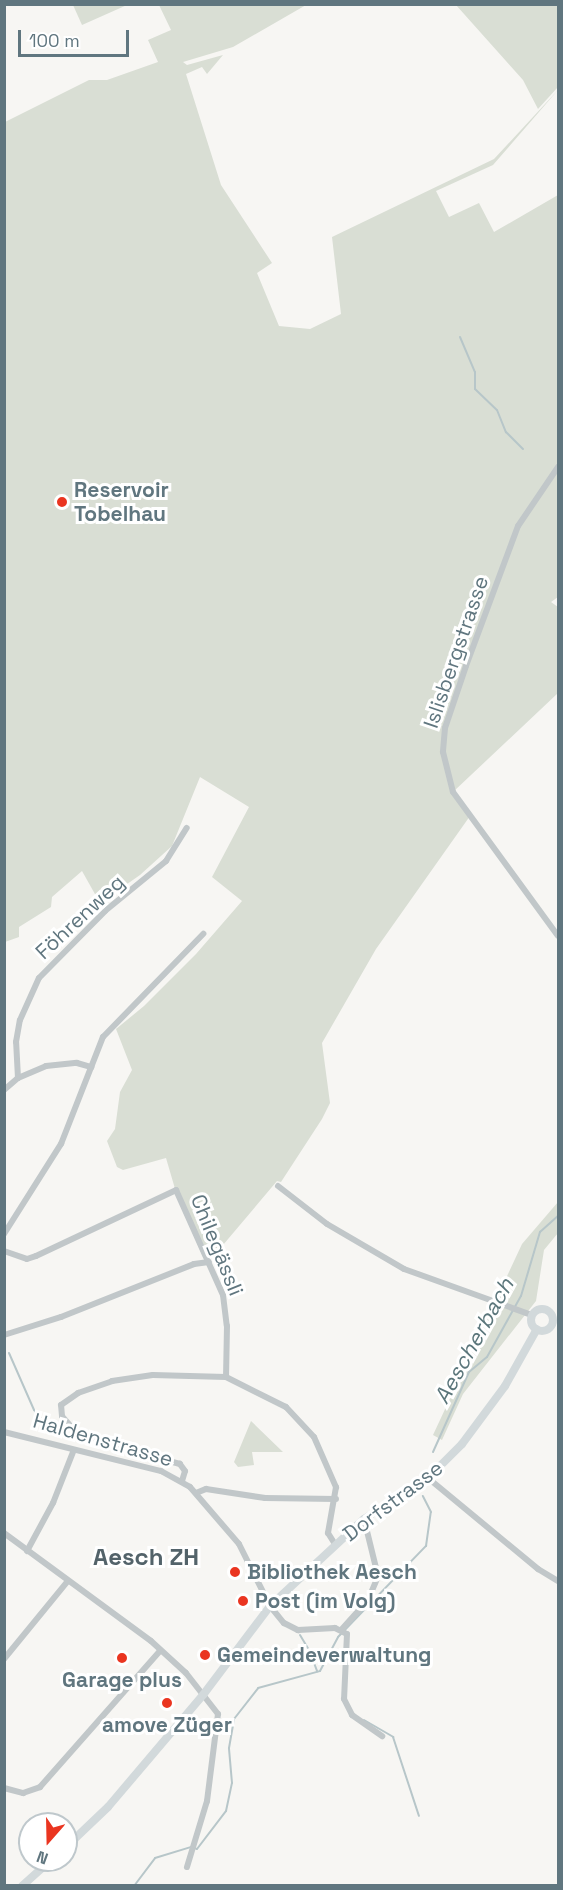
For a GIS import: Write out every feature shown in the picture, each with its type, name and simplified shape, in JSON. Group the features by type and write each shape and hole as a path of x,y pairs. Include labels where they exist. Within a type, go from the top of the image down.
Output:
{"street":[{"name":"Islisbergstrasse","path":"558,467 518,526 445,728 443,752 453,792 558,936"},
{"name":"Föhrenweg","path":"18,1078 16,1042 20,1020 39,978 105,911 160,867 180,844 187,828"},
{"path":"4,1234 61,1144 103,1037 203,934"},
{"path":"4,1090 18,1078 60,1064 91,1067"},
{"path":"278,1186 327,1224 404,1269 532,1315 537,1329"},
{"name":"Chilegässli","path":"4,1251 27,1259 36,1256 176,1190 223,1295 226,1315 226,1377"},
{"path":"4,1335 62,1317 194,1264 208,1262"},
{"path":"532,1315 540,1309 555,1312"},
{"name":"Dorfstrasse","path":"78,1836 108,1807 203,1695 270,1606 364,1519 428,1478 481,1420 537,1329 550,1328 555,1312"},
{"path":"182,1481 185,1470 176,1462 110,1445 74,1430 62,1416 61,1405 78,1394 112,1381 163,1374 226,1377 277,1401 304,1424 323,1453 334,1480 336,1498 328,1533 335,1544"},
{"name":"Haldenstrasse","path":"4,1432 56,1442 73,1452 161,1471 182,1481 196,1493 239,1544 270,1606 292,1628 345,1631"},
{"path":"27,1551 53,1503 73,1452"},
{"path":"428,1478 538,1569 558,1581"},
{"path":"196,1493 207,1489 265,1498 336,1498"},
{"path":"364,1519 378,1576 368,1600 345,1631 344,1699 352,1714 382,1737"},
{"path":"4,1533 160,1651 203,1695 218,1719 214,1731 211,1782 187,1867"},
{"path":"4,1659 67,1582"},
{"path":"4,1788 23,1793 40,1787 160,1651"},
{"path":"22,1886 38,1872"}],"shaded area":[{"path":"73,5 127,5 82,25"},
{"path":"159,5 306,5 233,47 183,62 187,65 223,55 207,74 202,67 186,74 221,185 272,263 257,273 279,326 310,329 341,314 332,237 494,159 558,90 493,165 436,191 449,217 479,203 494,232 558,195 558,597 551,602 558,607 558,693 453,792 470,816 376,949 322,1043 330,1103 322,1119 281,1182 277,1181 212,1258 203,1257 178,1199 166,1158 123,1170 117,1167 107,1141 115,1129 120,1092 132,1070 116,1029 144,1006 196,954 242,901 212,877 249,807 200,777 172,846 140,875 100,903 82,871 52,897 51,907 19,927 19,937 5,942 5,122 89,80 107,80 158,62 148,40 171,30"},
{"path":"456,5 558,5 558,87 538,109 523,80"},
{"path":"558,1202 558,1233 544,1250 536,1301 463,1394 442,1440 433,1435 522,1244"},
{"path":"251,1421 283,1452 252,1452 254,1465 238,1467 234,1462"}],"waterway":[{"path":"460,337 475,372 475,389 497,410 506,432 523,449"},
{"name":"Aescherbach","path":"433,1452 469,1372 487,1357 521,1296 540,1232 558,1216"},
{"path":"9,1353 34,1410 51,1432"},
{"name":"Aescherbach","path":"134,1886 155,1858 191,1847 197,1849 226,1811 232,1783 229,1748 234,1719 258,1688 320,1671 338,1637 426,1546 431,1512 423,1496"},
{"path":"300,1635 312,1655"},
{"path":"314,1663 317,1671"},
{"path":"364,1720 393,1737 419,1816"}],"place":[{"name":"Reservoir Tobelhau","path":"62,502"},
{"name":"Bibliothek Aesch","path":"235,1572"},
{"name":"Post (im Volg)","path":"243,1601"},
{"name":"Gemeindeverwaltung","path":"205,1655"},
{"name":"Garage plus","path":"122,1658"},
{"name":"amove Züger","path":"167,1703"}],"district":[{"name":"Aesch ZH","path":"146,1557"}]}
